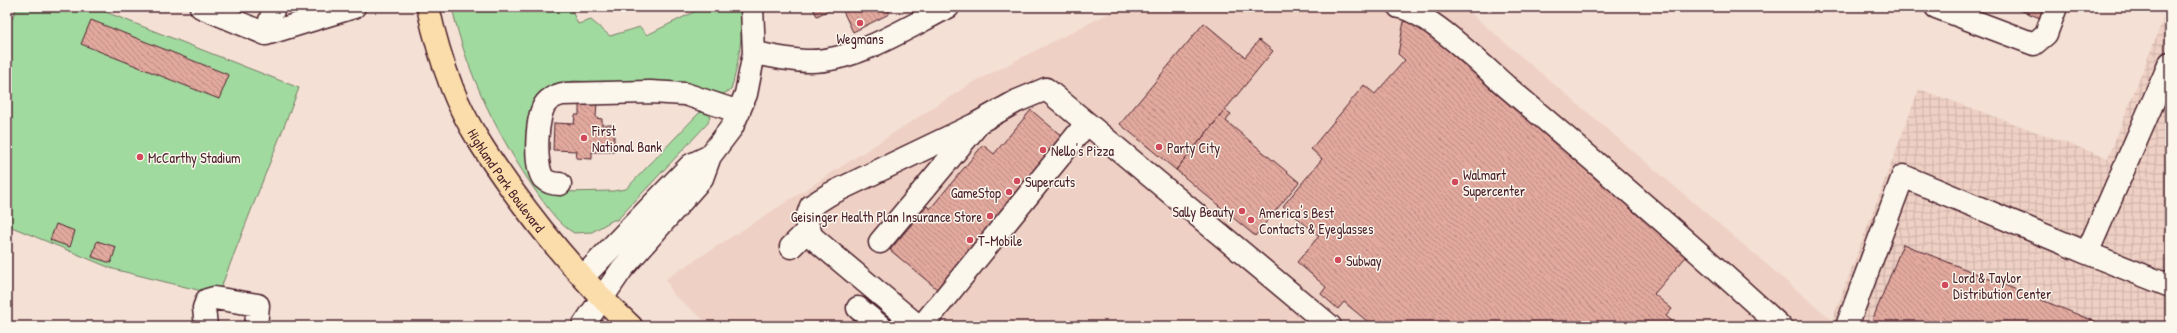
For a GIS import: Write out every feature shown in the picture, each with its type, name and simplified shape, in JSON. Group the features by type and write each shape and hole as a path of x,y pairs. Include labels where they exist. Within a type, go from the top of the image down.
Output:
{"main road":[{"name":"Highland Park Boulevard","path":"428,7 434,38 452,89 473,132 540,230 601,298 631,326"}],"lane":[{"path":"201,7 266,34 354,7"},
{"path":"266,34 274,7"},
{"path":"583,326 622,269 702,178 710,156 732,127 746,94 754,53 752,7"},
{"path":"754,53 810,61 841,56 860,50 948,7"},
{"path":"1398,7 1410,9 1446,35 1624,185 1780,326"},
{"path":"1936,7 2034,44 2046,34 2056,7"},
{"path":"2087,253 2170,63"},
{"path":"918,326 831,264 812,237 806,222 811,206 830,194 981,121 1017,101 1046,89 1086,124 1330,326"},
{"path":"560,184 550,183 544,179 537,162 541,114 545,104 552,98 562,94 650,92 685,94 739,112"},
{"path":"880,242 981,121"},
{"path":"922,326 1086,124"},
{"path":"583,277 691,165 710,156"},
{"path":"1847,326 1903,176 2170,286"},
{"path":"791,247 809,229"},
{"path":"206,326 204,308 207,300 214,298 258,305 256,326"},
{"path":"858,308 880,326"}],"shaded area":[{"path":"1121,7 1463,7 1832,320 1830,326 711,326 673,294 666,279 970,84"},
{"path":"2168,7 2170,7 2170,326 1830,326 1919,89 2108,158"}],"green space":[{"name":"McCarthy Stadium","path":"17,7 93,7 299,88 218,295 113,269 7,225 7,30"},
{"path":"452,7 570,7 578,24 591,20 610,36 640,27 647,35 704,7 741,7 740,49 731,90 723,94 692,86 574,81 554,84 546,89 530,157 563,192 613,191 626,189 699,113 703,112 710,116 708,123 617,220 613,220 592,232 574,233 558,220 537,193 497,127 475,80 466,56"}],"building":[{"name":"Wegmans","path":"812,7 835,7 817,16"},
{"name":"Wegmans","path":"841,7 889,7 889,14 853,32"},
{"path":"2012,7 2044,7 2040,18"},
{"path":"91,20 229,75 219,99 81,44"},
{"name":"Walmart Supercenter","path":"1404,21 1415,22 1691,251 1654,294 1672,309 1666,316 1678,326 1373,326 1344,302 1338,309 1321,294 1326,287 1297,262 1319,236 1283,206 1322,159 1311,149 1364,85 1375,94 1405,60 1398,54"},
{"path":"1204,23 1245,57 1259,40 1273,51 1176,170 1120,124"},
{"name":"First National Bank","path":"579,101 597,101 596,118 602,119 602,125 614,125 614,152 592,152 592,159 576,158 577,151 553,150 554,123 574,124 575,115 579,115"},
{"path":"1031,110 1063,137 937,289 890,250 927,206 930,209 983,145 994,154"},
{"path":"1225,110 1231,114 1226,121 1299,182 1255,236 1176,170"},
{"path":"56,224 75,231 70,247 50,240"},
{"path":"97,241 116,247 111,263 92,257"},
{"name":"Lord & Taylor Distribution Center","path":"1903,244 2106,326 1870,326"}],"place":[{"name":"Wegmans","path":"860,23"},
{"name":"First National Bank","path":"584,138"},
{"name":"Party City","path":"1159,147"},
{"name":"Nello's Pizza","path":"1043,150"},
{"name":"McCarthy Stadium","path":"140,157"},
{"name":"Supercuts","path":"1017,181"},
{"name":"Walmart Supercenter","path":"1455,182"},
{"name":"GameStop","path":"1009,192"},
{"name":"Sally Beauty","path":"1242,211"},
{"name":"Geisinger Health Plan Insurance Store","path":"990,216"},
{"name":"America's Best Contacts & Eyeglasses","path":"1251,220"},
{"name":"T-Mobile","path":"970,240"},
{"name":"Subway","path":"1338,260"},
{"name":"Lord & Taylor Distribution Center","path":"1945,285"}]}
